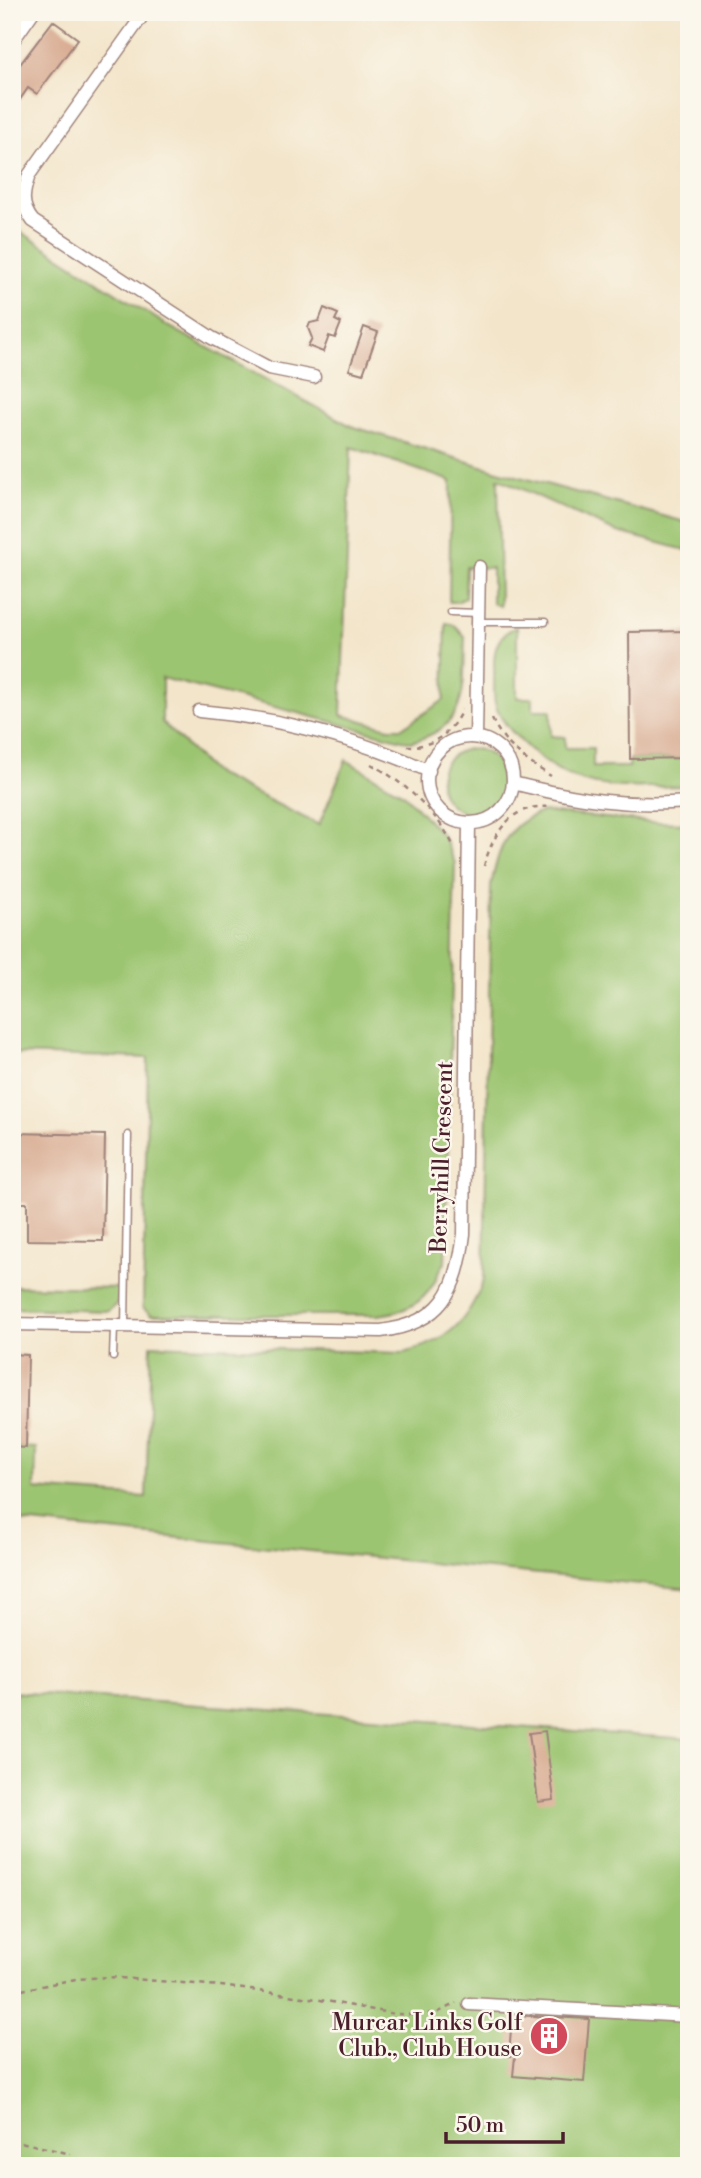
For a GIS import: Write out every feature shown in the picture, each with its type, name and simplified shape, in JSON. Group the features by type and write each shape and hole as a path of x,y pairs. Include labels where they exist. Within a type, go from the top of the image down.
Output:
{"street":[{"path":"12,42 33,12"},
{"path":"145,12 29,175 24,191 25,211 33,221 212,338 269,368 314,377"},
{"path":"476,737 479,567"},
{"path":"199,711 234,714 325,733 429,771"},
{"path":"476,737 499,748 512,770 513,783 510,796 494,816 469,823 454,820 442,812 433,800 428,786 429,771 433,759 441,749 451,742 476,737"},
{"path":"513,783 600,802 689,802"},
{"name":"Berryhill Crescent","path":"12,1324 381,1331 415,1324 442,1305 453,1286 460,1264 464,1234 469,823"},
{"path":"470,2004 689,2016"}],"lane":[{"path":"451,612 478,617 545,622"},
{"path":"113,1357 119,1327 128,1135"}],"path":[{"path":"406,746 418,746 437,740 452,728 462,710"},
{"path":"491,718 503,738 520,755 554,778"},
{"path":"370,764 410,791 449,836 457,857"},
{"path":"468,883 482,884 488,850 505,822 528,807 552,808"},
{"path":"12,1992 76,1979 108,1978 221,1986 310,1998 395,2014 421,2015 439,2012 453,2003 470,2004"},
{"path":"12,2140 71,2154"}],"green space":[{"path":"12,226 168,326 351,426 498,471 689,523 689,551 614,531 498,478 500,606 492,603 492,568 466,567 465,598 449,602 451,481 351,447 341,715 389,728 402,728 444,700 446,623 454,625 465,637 463,689 454,716 430,735 410,742 162,678 162,722 214,773 319,825 346,760 405,795 443,836 455,863 445,1263 429,1291 403,1310 378,1315 151,1315 143,1308 148,1058 12,1054"},
{"path":"517,627 517,698 533,698 533,710 551,710 551,736 565,737 565,748 593,748 593,767 629,767 630,759 689,758 689,786 600,785 562,772 523,743 510,730 500,714 494,694 494,658 497,647 506,633"},
{"path":"466,749 478,749 495,758 502,769 502,793 495,804 478,813 466,813 454,808 445,799 440,787 440,775 445,763 454,754"},
{"path":"543,812 689,823 689,1589 12,1521 12,1447 36,1448 35,1489 146,1497 151,1345 403,1353 445,1336 463,1318 484,1279 491,885 501,849 512,831 520,823"},
{"path":"12,1286 120,1288 118,1303 108,1311 12,1308"},
{"path":"12,1692 689,1739 689,2166 12,2166"}],"building":[{"path":"53,21 78,39 37,94 28,88 12,111 12,75"},
{"path":"324,308 338,314 335,320 341,323 335,338 329,336 323,352 308,346 312,338 308,328 310,323 319,321"},
{"path":"364,327 378,332 363,374 349,370"},
{"path":"689,631 689,758 630,759 629,632"},
{"path":"12,1133 105,1135 103,1241 27,1240 27,1203 12,1203"},
{"path":"12,1354 28,1355 26,1448 12,1447"},
{"path":"545,1731 554,1800 538,1802 529,1733"},
{"name":"Murcar Links Golf Club., Club House","path":"512,2015 589,2019 584,2082 513,2076 515,2056 509,2056"}],"place":[{"name":"Murcar Links Golf Club., Club House","path":"549,2036"}]}
